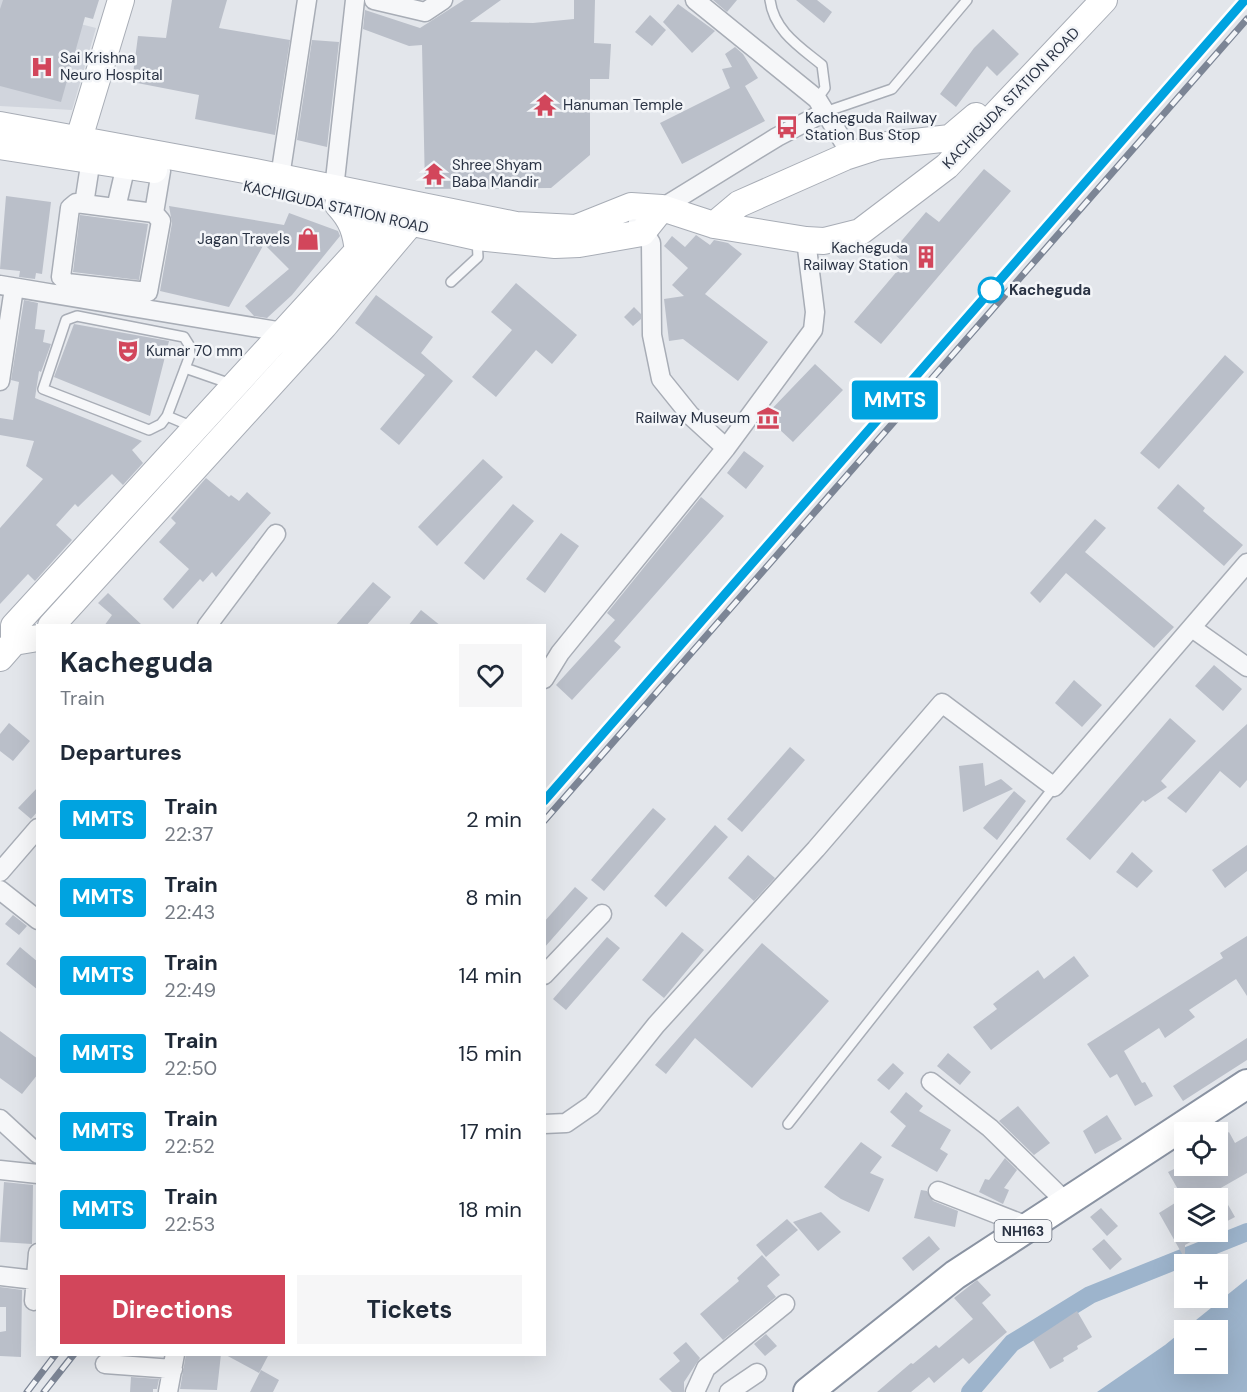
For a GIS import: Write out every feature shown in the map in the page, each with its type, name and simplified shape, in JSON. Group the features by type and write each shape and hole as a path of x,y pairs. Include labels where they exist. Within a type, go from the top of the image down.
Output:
{"highway":[{"name":"NH163","path":"808,1392 955,1275 1247,1084"}],"main road":[{"path":"81,151 121,0"},
{"name":"KACHIGUDA STATION ROAD","path":"714,225 739,204 851,154 879,147 934,141 958,134 1082,0"},
{"name":"KACHIGUDA STATION ROAD","path":"405,213 550,229 576,228 631,207 662,208 714,225 806,240 824,241 860,232 947,166 1104,0"},
{"name":"KACHIGUDA STATION ROAD","path":"0,125 126,165 300,196 336,197"},
{"name":"KACHIGUDA STATION ROAD","path":"0,146 81,151 280,177 336,197 405,213 477,237 555,245 579,244 642,233"},
{"path":"336,197 356,232 358,252"},
{"path":"642,233 662,208"},
{"path":"17,646 14,626 358,252 405,213"},
{"path":"53,624 317,334 405,213"}],"street":[{"path":"280,177 307,0"},
{"path":"336,197 355,0"},
{"path":"374,0 425,12 443,0"},
{"path":"695,0 821,105 851,154"},
{"path":"662,208 777,137 821,105"},
{"path":"81,151 84,204"},
{"path":"116,208 126,165"},
{"path":"154,213 161,171"},
{"path":"76,203 84,204 154,213 161,221 148,292 67,283 61,277 70,208 76,203"},
{"path":"631,207 642,233 651,243 652,335 661,379 690,415 726,448"},
{"path":"546,673 552,656 726,448 813,330 815,312 806,240"},
{"path":"0,381 7,286 283,332"},
{"path":"208,624 276,534"},
{"path":"546,1124 566,1123 592,1105 656,1025 816,849 942,704 1054,787 1247,563"},
{"path":"1192,628 1247,667"},
{"path":"0,872 36,830"},
{"path":"0,890 36,918"},
{"path":"546,973 602,914"},
{"path":"931,1082 990,1128 1067,1203"},
{"path":"0,1119 36,1152"},
{"path":"0,1170 36,1174"},
{"path":"938,1191 1030,1227"},
{"path":"34,1301 36,1271"},
{"path":"0,1276 35,1280"},
{"path":"695,1392 706,1368 785,1304"},
{"path":"105,1364 174,1362 168,1392"},
{"path":"729,1392 757,1373"}],"lane":[{"path":"770,0 775,19 783,32 822,65 825,88 821,105 892,89 967,0"},
{"path":"451,282 478,257 477,237"},
{"path":"88,316 184,337 189,345 190,356 185,368 167,416 161,424 149,430 43,389 66,320 88,316"},
{"path":"185,368 235,385"},
{"path":"167,416 195,428"},
{"path":"788,1124 1054,787"}],"shaded area":[{"name":"Sai Krishna Neuro Hospital","path":"0,0 57,0 53,17 96,28 72,110 0,106"}],"water":[{"path":"1247,1279 1247,1392 1097,1392 1174,1338 1174,1374 1228,1374 1228,1320 1196,1320 1211,1308 1228,1308 1228,1294"}],"building":[{"name":"Sai Krishna Neuro Hospital","path":"3,0 99,0 93,19 85,17 61,102 0,86 0,9"},
{"path":"172,0 227,0 219,28 290,40 275,135 195,119 199,95 132,82 138,36 166,38"},
{"path":"464,0 501,0 470,22 533,23 574,19 574,0 595,0 594,43 611,44 609,79 590,79 590,155 551,188 425,189 422,45 409,46 363,29 365,10 420,28"},
{"path":"713,0 737,0 727,12"},
{"path":"796,0 817,0 832,12 824,23"},
{"path":"678,4 715,31 692,53 663,22"},
{"path":"650,15 666,30 652,46 635,32"},
{"path":"993,29 1019,54 997,76 987,66 956,107 940,94 974,48"},
{"path":"312,40 339,42 327,147 297,140"},
{"path":"735,47 743,54 758,78 745,86 765,121 682,164 660,123 730,88 722,69 732,67 725,54"},
{"name":"Kacheguda Railway Station","path":"984,169 1011,191 881,344 854,322 904,263 892,252 926,212 939,222"},
{"path":"6,196 51,202 42,274 36,273 35,279 19,277 20,271 0,269"},
{"path":"169,206 284,225 289,213 338,231 340,236 292,295 267,318 254,316 245,306 289,269 264,244 229,307 160,291 172,223"},
{"path":"80,215 148,224 139,280 73,272"},
{"path":"696,235 710,245 714,240 728,243 742,254 705,294 768,342 738,381 683,339 669,341 664,299 684,296 672,285 688,268 664,246 672,236 685,247"},
{"path":"516,283 577,335 552,364 536,350 496,397 472,377 512,330 491,312"},
{"path":"376,295 433,337 421,353 453,381 399,445 380,429 425,375 355,323"},
{"path":"24,300 38,303 35,329 45,330 43,342 51,344 41,372 39,371 35,398 142,441 132,450 143,463 123,485 112,474 78,507 75,504 56,525 72,540 35,581 28,574 0,604 0,528 43,479 26,466 34,441 0,435 0,418 13,420 19,382 11,380"},
{"path":"634,307 641,314 641,319 633,326 624,317"},
{"path":"74,324 169,341 150,416 54,377"},
{"path":"1225,355 1244,372 1159,469 1140,453"},
{"path":"815,364 843,390 793,442 765,416"},
{"path":"744,451 764,466 746,489 727,473"},
{"path":"483,459 503,477 437,546 418,527"},
{"path":"206,478 229,497 231,495 239,501 247,492 271,513 216,577 212,572 203,582 200,579 173,609 163,599 189,569 159,542 176,523 171,518"},
{"path":"1178,484 1205,508 1203,511 1243,545 1224,566 1157,508"},
{"path":"701,497 724,516 614,641 621,647 572,700 556,685 615,620 607,613"},
{"path":"513,504 534,521 484,580 464,563"},
{"path":"1095,519 1106,528 1085,552 1174,627 1154,648 1066,573 1040,603 1030,593"},
{"path":"561,533 579,546 545,593 526,579"},
{"path":"373,582 391,597 368,624 337,624"},
{"path":"108,593 141,624 105,624 112,615 98,603"},
{"path":"421,610 438,624 410,624"},
{"path":"1214,665 1242,689 1223,711 1195,686"},
{"path":"1074,680 1102,705 1082,727 1055,703"},
{"path":"1170,718 1196,741 1161,781 1167,787 1145,802 1143,800 1090,860 1066,839"},
{"path":"9,723 30,741 13,761 0,751 0,734"},
{"path":"1247,724 1247,780 1240,788 1220,771 1186,813 1167,798"},
{"path":"790,747 805,760 742,832 727,819"},
{"path":"983,763 985,786 1001,779 1013,789 963,812 959,766"},
{"path":"36,789 36,813 31,819 18,808"},
{"path":"1014,791 1026,801 997,840 983,828"},
{"path":"653,808 666,819 604,891 591,880"},
{"path":"715,825 728,837 666,907 654,896"},
{"path":"1247,845 1247,871 1225,888 1212,870"},
{"path":"1132,852 1153,871 1137,888 1116,872"},
{"path":"748,855 775,878 754,901 728,878"},
{"path":"575,887 588,898 546,946 546,920"},
{"path":"13,915 27,926 19,935 5,924"},
{"path":"682,932 704,950 664,998 642,980"},
{"path":"1247,936 1247,996 1236,979 1189,1010 1195,1017 1165,1038 1159,1028 1124,1051 1142,1083 1145,1082 1153,1096 1135,1106 1117,1074 1110,1078 1087,1044 1223,958 1220,953"},
{"path":"607,937 620,948 566,1010 553,999"},
{"path":"762,943 829,1001 752,1088 695,1038 666,1074 655,1065"},
{"path":"20,947 36,960 36,988 6,964"},
{"path":"1074,956 1089,976 991,1050 973,1027 997,1009 993,1004 1038,970 1044,979"},
{"path":"0,1031 36,1058 36,1076 22,1094 0,1078"},
{"path":"1247,1038 1247,1060 1183,1101 1173,1086"},
{"path":"948,1053 971,1072 960,1085 937,1066"},
{"path":"893,1063 904,1073 889,1090 877,1080"},
{"path":"906,1092 923,1106 919,1111 951,1130 940,1149 948,1154 937,1172 891,1146 906,1126 890,1112"},
{"path":"1018,1106 1050,1143 1034,1155 999,1121"},
{"path":"1107,1115 1122,1139 1095,1154 1083,1131"},
{"path":"1228,1133 1235,1143 1247,1136 1247,1173 1221,1188 1177,1188 1168,1172 1174,1169 1174,1176 1228,1176"},
{"path":"861,1142 882,1157 870,1173 884,1179 869,1212 841,1199 824,1187"},
{"path":"1005,1158 1017,1170 1004,1188 1009,1190 1003,1204 979,1192 985,1179 989,1180"},
{"path":"4,1182 33,1185 32,1244 0,1242"},
{"path":"921,1190 927,1191 933,1201 958,1211 955,1227 914,1218"},
{"path":"1174,1204 1174,1240 1159,1213"},
{"path":"1228,1205 1235,1217 1228,1221"},
{"path":"1101,1208 1118,1226 1107,1236 1090,1217"},
{"path":"821,1212 841,1232 818,1251 793,1222"},
{"path":"787,1219 798,1230 766,1257 756,1245"},
{"path":"929,1236 940,1249 913,1271 902,1258"},
{"path":"1104,1239 1122,1259 1110,1270 1092,1249"},
{"path":"1175,1242 1191,1242 1185,1245 1185,1254 1182,1254"},
{"path":"762,1255 780,1275 767,1286 776,1297 723,1340 700,1314 739,1281 737,1278"},
{"path":"977,1280 991,1295 982,1303 1007,1332 969,1364 963,1358 934,1383 929,1377 911,1392 877,1392 936,1345 939,1348 973,1319 954,1298"},
{"path":"0,1287 22,1290 21,1357 0,1356 0,1332 6,1331 6,1307 0,1307"},
{"path":"1077,1311 1092,1337 1063,1358 1064,1361 1050,1369 1033,1340"},
{"path":"766,1334 777,1346 765,1356 754,1344"},
{"path":"686,1342 700,1358 684,1382 684,1392 672,1392 659,1379 680,1361 673,1353"},
{"path":"186,1356 221,1356 217,1390 180,1389"},
{"path":"228,1356 268,1356 259,1373"},
{"path":"261,1370 279,1380 273,1392 250,1392"},
{"path":"131,1377 159,1379 157,1389 153,1389 153,1392 130,1392"}],"waterway":[{"path":"970,1392 1012,1343 1090,1295 1247,1232"}],"railway":[{"path":"546,799 1245,0"},
{"path":"546,819 1247,19"},
{"path":"27,1392 54,1356"},
{"path":"44,1392 72,1356"}],"train":[{"name":"MMTS","path":"546,799 1245,0"}],"place":[{"name":"Sai Krishna Neuro Hospital","path":"42,67"},
{"name":"Hanuman Temple","path":"545,105"},
{"name":"Kacheguda Railway Station Bus Stop","path":"787,127"},
{"name":"Shree Shyam Baba Mandir","path":"434,174"},
{"name":"Jagan Travels","path":"308,239"},
{"name":"Kacheguda Railway Station","path":"926,257"},
{"name":"Kacheguda","path":"991,290"},
{"name":"Kumar 70 mm","path":"128,351"},
{"name":"Railway Museum","path":"768,418"}]}
